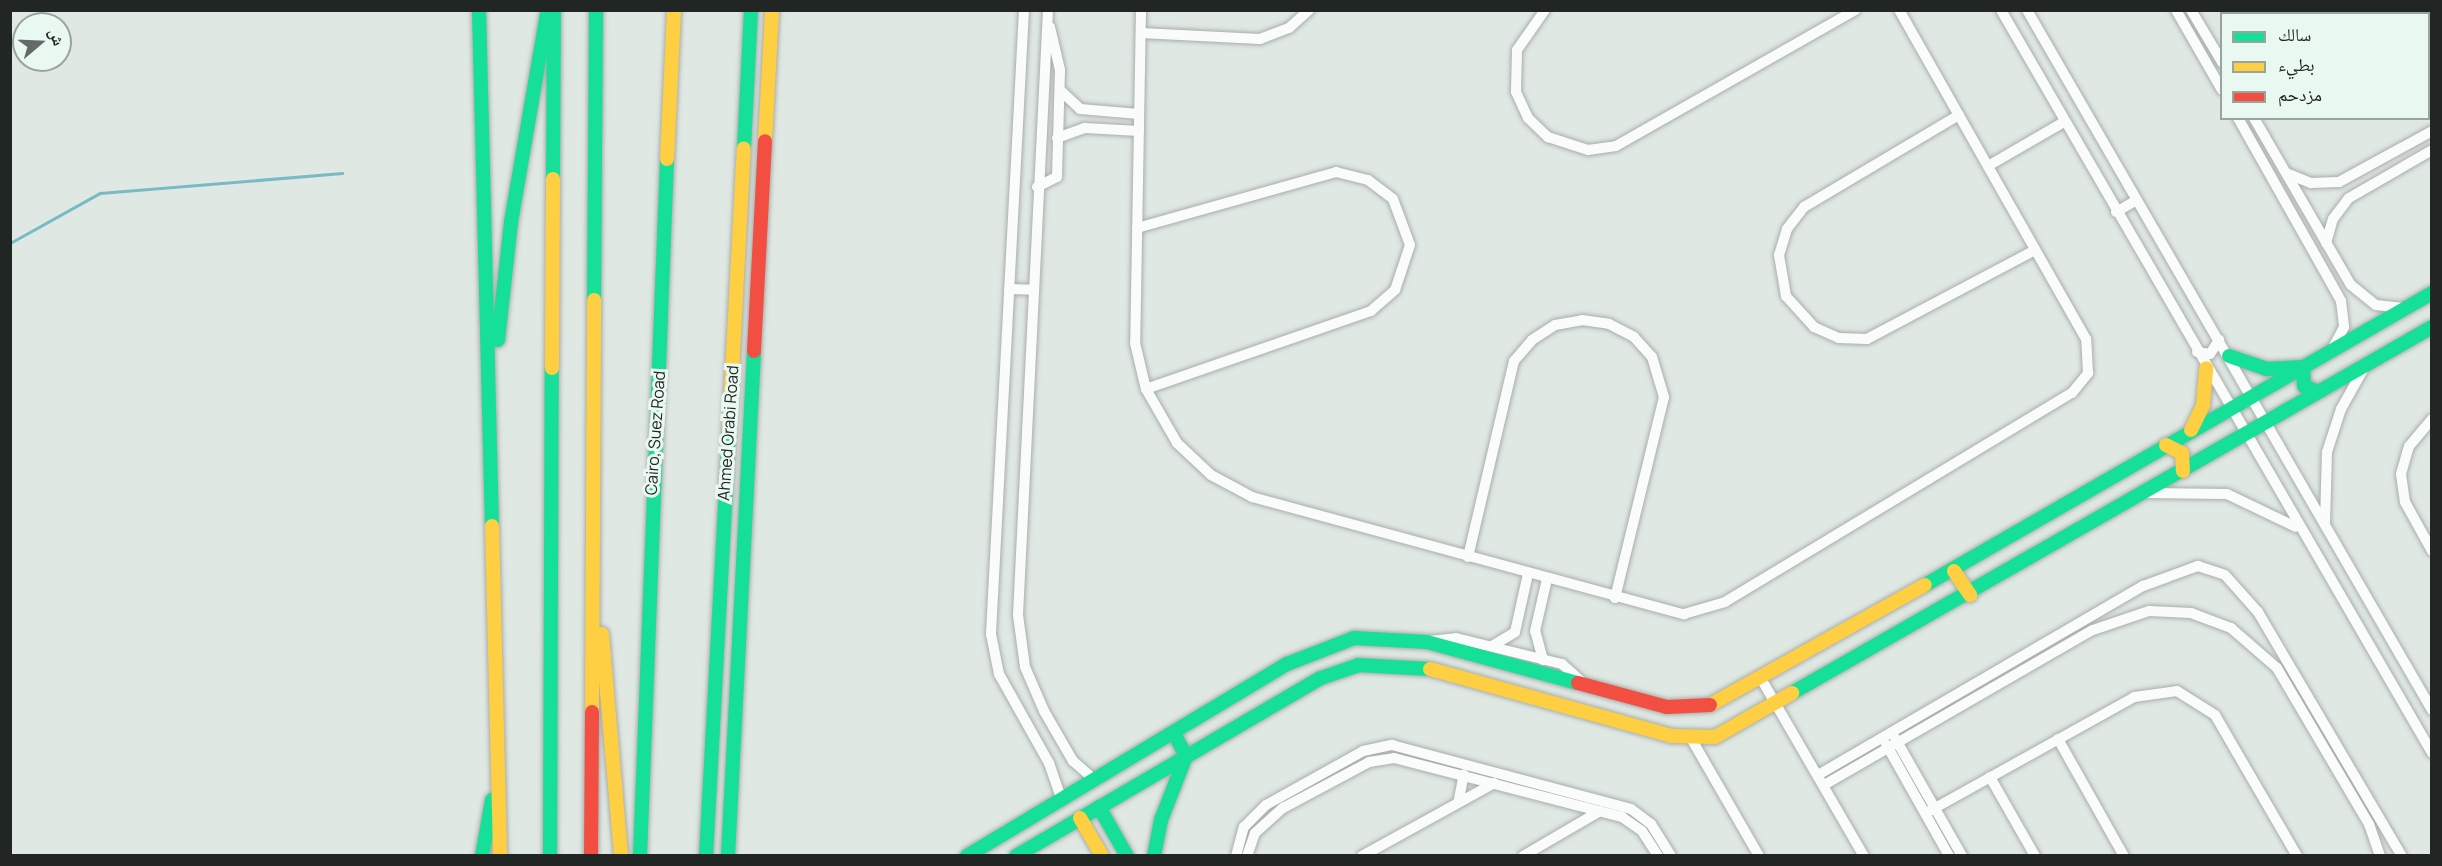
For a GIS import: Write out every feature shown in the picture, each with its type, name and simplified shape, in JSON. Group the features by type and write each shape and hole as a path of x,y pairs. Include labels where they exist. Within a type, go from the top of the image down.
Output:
{"main road":[{"path":"480,10 500,855"},
{"path":"491,433 506,253 548,10"},
{"path":"550,855 554,10"},
{"path":"591,855 596,10"},
{"name":"Cairo, Suez Road","path":"640,855 649,542 674,10"},
{"name":"Ahmed Orabi Road","path":"706,855 751,10"},
{"name":"Ahmed Orabi Road","path":"728,855 772,10"},
{"path":"967,855 1176,735 1287,664 1332,644 1379,636 1427,642 1585,685 1694,709 1721,703 1954,571 2191,430 2432,293"},
{"path":"1016,855 1321,678 1358,665 1417,665 1692,740 1715,737 1778,706 2432,327"},
{"path":"2229,356 2266,369 2303,367"},
{"path":"2303,367 2304,386 2319,392"},
{"path":"2191,430 2203,405 2206,368"},
{"path":"2166,445 2182,453 2183,471"},
{"path":"593,553 621,855"},
{"path":"1954,571 1970,595"},
{"path":"1548,700 1552,676"},
{"path":"1154,855 1161,820 1186,756 1176,735"},
{"path":"711,752 733,754"},
{"path":"482,855 498,774"},
{"path":"1099,807 1128,855"},
{"path":"1080,818 1102,855"}],"street":[{"path":"1024,10 991,634 999,674 1035,739 1062,800"},
{"path":"1141,10 1135,343 1146,389 1188,454 1238,491 1674,614 1718,606 2077,389 2090,366 2089,346 1899,10"},
{"path":"1141,33 1260,39 1289,28 1309,10"},
{"path":"1545,10 1517,50 1516,92 1528,118 1548,137 1588,150 1616,146 1855,10"},
{"path":"2001,10 2228,409 2432,753"},
{"path":"2026,10 2229,356 2432,710"},
{"path":"2037,10 2037,28"},
{"path":"2176,10 2220,87"},
{"path":"2192,10 2216,44"},
{"path":"1037,187 1057,177 1060,88 1048,13"},
{"path":"1048,13 1037,187 1018,615 1025,667 1054,728 1073,761 1096,781"},
{"path":"1060,88 1067,102 1085,110 1139,114"},
{"path":"1085,110 1085,128"},
{"path":"1959,115 1804,207 1781,248 1786,296 1814,327 1839,338 1867,339 2036,250"},
{"path":"2239,120 2328,275 2344,314 2340,340 2332,349"},
{"path":"2255,120 2340,267 2359,294 2376,304 2406,307"},
{"path":"1988,166 2064,122"},
{"path":"1057,138 1085,128 1139,131"},
{"path":"2286,173 2318,184 2352,177 2432,131"},
{"path":"2326,243 2337,213 2360,191 2432,150"},
{"path":"1137,228 1336,172 1381,188 1402,213 1410,244 1399,283 1371,311 1146,389"},
{"path":"2352,177 2360,191"},
{"path":"2116,212 2137,200"},
{"path":"2328,275 2340,267"},
{"path":"1009,289 1033,291"},
{"path":"1468,557 1514,362 1532,340 1555,326 1582,320 1609,324 1634,337 1652,357 1664,397 1615,598"},
{"path":"2197,352 2210,354 2219,340"},
{"path":"2326,527 2327,452 2341,409 2366,365"},
{"path":"2432,418 2409,446 2401,474 2405,502 2432,551"},
{"path":"2146,493 2227,494 2261,506 2299,530"},
{"path":"1818,775 2184,567 2225,575 2248,598 2402,855"},
{"path":"1490,646 1507,640 1517,626 1528,574"},
{"path":"1543,660 1535,631 1547,579"},
{"path":"1824,786 2128,615 2170,610 2202,616 2231,628 2265,654 2369,824 2379,855"},
{"path":"1517,626 1535,631"},
{"path":"1427,642 1451,638 1543,660 1571,669 1585,685"},
{"path":"2265,654 2278,645"},
{"path":"1763,681 1864,855"},
{"path":"1930,811 2134,697 2162,690 2192,696 2224,728 2297,855"},
{"path":"1035,739 1054,728"},
{"path":"1887,735 1930,811 1949,855"},
{"path":"2058,739 2124,855"},
{"path":"1692,740 1759,855"},
{"path":"2324,747 2334,740"},
{"path":"1236,855 1244,827 1266,805 1377,747 1407,746 1625,806 1671,855"},
{"path":"1247,855 1255,833 1273,815 1369,762 1407,759 1600,811 1646,827 1658,855"},
{"path":"1459,799 1464,774"},
{"path":"1517,789 1520,777"},
{"path":"1990,777 2035,855"},
{"path":"1533,793 1535,781"},
{"path":"1362,855 1459,799 1494,783"},
{"path":"1523,855 1600,811"},
{"path":"1930,811 1962,855"}],"waterway":[{"path":"10,243 100,193 342,173"}],"traffic: fast":[{"path":"479,10 492,526"},
{"path":"553,179 554,10"},
{"path":"594,300 596,10"},
{"path":"744,148 751,10"},
{"path":"498,340 511,222 547,13"},
{"path":"640,856 667,159"},
{"path":"1925,585 2432,293"},
{"path":"1792,693 2432,327"},
{"path":"728,856 754,351"},
{"path":"2229,356 2266,369 2303,367 2304,386 2318,392"},
{"path":"550,856 552,368"},
{"path":"706,856 729,430"},
{"path":"967,856 1287,664 1354,638 1427,642 1578,683"},
{"path":"1016,856 1321,678 1358,665 1430,669"},
{"path":"1154,856 1161,820 1186,756 1175,735"},
{"path":"482,856 492,800"},
{"path":"1099,807 1127,856"}],"traffic: slow":[{"path":"667,159 674,10"},
{"path":"765,141 772,10"},
{"path":"729,430 744,148"},
{"path":"552,368 553,179"},
{"path":"592,712 594,300"},
{"path":"2191,430 2203,405 2206,368"},
{"path":"2166,445 2182,453 2183,471"},
{"path":"492,526 500,856"},
{"path":"1954,571 1970,595"},
{"path":"1710,705 1925,585"},
{"path":"602,634 621,856"},
{"path":"1430,669 1671,736 1715,737 1792,693"},
{"path":"1080,818 1102,856"}],"traffic: jam":[{"path":"754,351 765,141"},
{"path":"1578,683 1667,707 1710,705"},
{"path":"591,856 592,712"}]}
